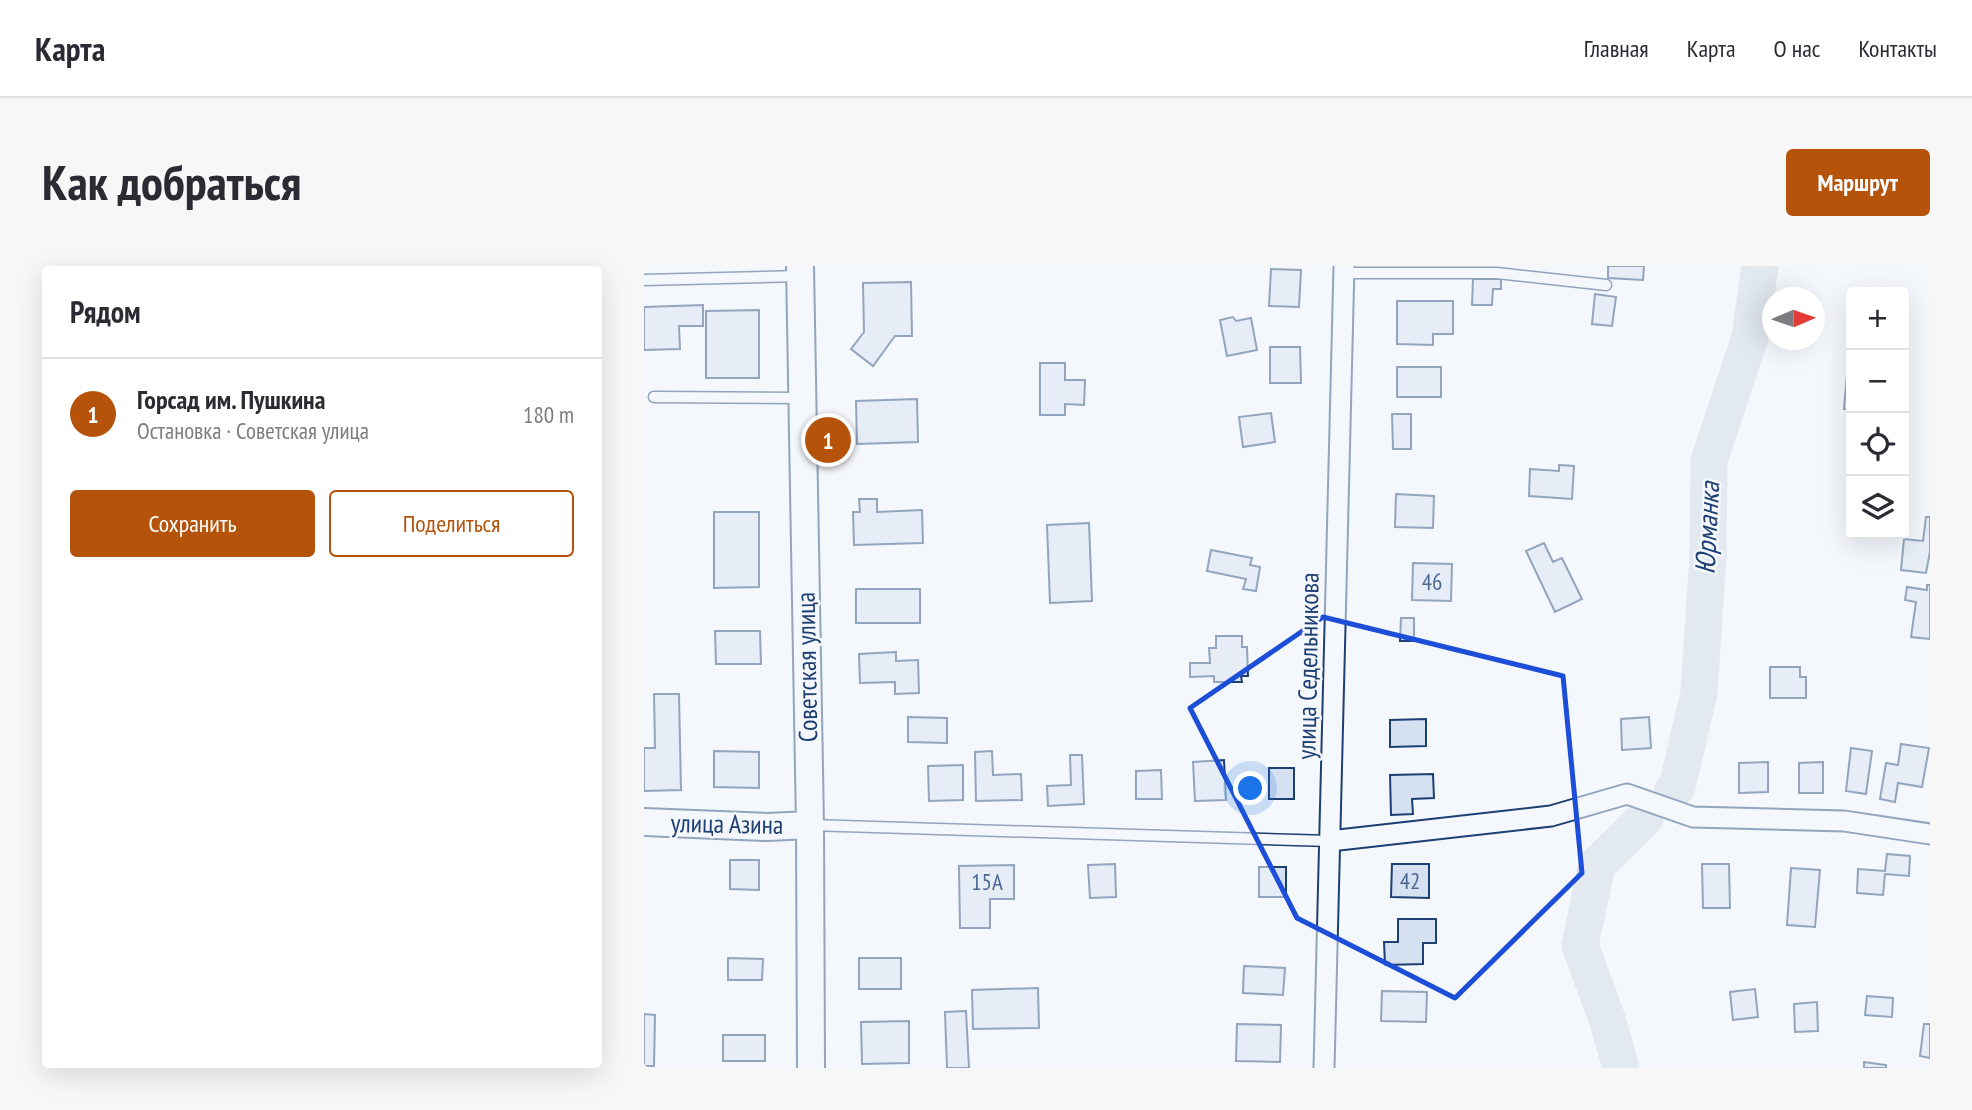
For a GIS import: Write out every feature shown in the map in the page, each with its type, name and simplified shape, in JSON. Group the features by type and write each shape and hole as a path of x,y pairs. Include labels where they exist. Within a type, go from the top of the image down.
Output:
{"main road":[{"name":"Советская улица","path":"800,271 810,825 811,1068"},
{"name":"улица Азина","path":"644,822 766,827 810,825"}],"street":[{"name":"улица Седельникова","path":"1324,1068 1344,269"},
{"path":"1330,841 1551,816 1627,794 1693,817 1844,821 1930,834"}],"lane":[{"path":"1344,269 1497,273 1606,285"},
{"path":"644,279 800,271"},
{"path":"654,397 802,398"},
{"path":"810,825 1330,841"}],"highlighted area":[{"path":"1323,617 1563,676 1582,873 1455,998 1297,918 1190,708"}],"building":[{"path":"1608,266 1644,266 1643,280 1608,278"},
{"path":"1271,269 1301,270 1299,307 1269,306"},
{"path":"1473,279 1501,279 1501,289 1493,289 1492,305 1472,305"},
{"path":"911,282 912,336 895,336 873,366 851,349 864,332 863,283"},
{"path":"1595,294 1616,297 1612,326 1592,324"},
{"path":"1397,301 1453,301 1453,334 1433,334 1433,345 1397,344"},
{"path":"703,305 703,326 679,326 680,349 644,350 644,307"},
{"path":"759,310 759,378 706,378 706,311"},
{"path":"1233,317 1236,321 1251,318 1257,350 1227,356 1220,320"},
{"path":"1270,347 1300,347 1301,383 1270,383"},
{"path":"1040,363 1065,363 1065,380 1085,380 1084,405 1065,404 1065,415 1040,415"},
{"path":"1397,367 1441,367 1441,397 1397,397"},
{"path":"917,399 918,442 857,444 856,401"},
{"path":"1271,413 1275,442 1243,447 1239,417"},
{"path":"1392,414 1411,414 1411,449 1393,449"},
{"path":"1559,465 1574,466 1572,499 1529,496 1530,469 1559,471"},
{"path":"1396,494 1434,496 1433,528 1395,527"},
{"path":"859,499 877,499 877,512 922,510 923,543 854,545 853,512 860,512"},
{"path":"714,512 759,512 759,587 714,588"},
{"path":"1926,517 1930,517 1930,552 1926,573 1901,570 1904,539 1923,541"},
{"path":"1089,523 1092,601 1050,603 1047,525"},
{"path":"1544,543 1553,562 1562,558 1582,599 1555,612 1526,551"},
{"path":"1211,550 1252,558 1250,565 1260,567 1256,591 1243,589 1246,579 1207,571"},
{"path":"1413,563 1452,564 1451,601 1412,600"},
{"path":"1927,585 1930,585 1930,639 1911,637 1916,602 1905,600 1907,587 1927,590"},
{"path":"856,589 920,589 920,623 856,623"},
{"path":"1401,618 1414,618 1414,641 1400,641"},
{"path":"715,631 760,631 761,664 716,664"},
{"path":"1216,636 1242,636 1242,647 1247,647 1248,676 1241,676 1242,682 1214,682 1214,676 1190,677 1190,663 1210,663 1209,648 1216,648"},
{"path":"896,652 896,661 918,660 919,693 895,694 895,682 860,683 859,654"},
{"path":"1770,667 1800,667 1800,677 1806,677 1806,698 1770,698"},
{"path":"654,694 679,694 681,790 644,791 644,748 655,748"},
{"path":"908,717 947,718 947,743 908,742"},
{"path":"1649,717 1651,748 1622,750 1621,719"},
{"path":"1426,719 1426,746 1390,747 1390,720"},
{"path":"1901,744 1929,748 1922,787 1898,783 1895,802 1880,799 1886,763 1898,765"},
{"path":"1851,748 1872,751 1866,794 1846,791"},
{"path":"714,751 759,752 759,788 714,787"},
{"path":"992,751 993,775 1021,774 1022,800 976,801 975,752"},
{"path":"1070,755 1082,755 1084,804 1048,806 1047,786 1071,785"},
{"path":"1224,760 1226,800 1195,801 1193,762"},
{"path":"1768,762 1768,792 1739,793 1739,763"},
{"path":"1823,762 1823,793 1799,793 1799,763"},
{"path":"963,765 963,800 929,801 928,766"},
{"path":"1269,768 1294,768 1294,799 1269,799"},
{"path":"1161,770 1162,799 1136,799 1136,771"},
{"path":"1433,774 1434,798 1412,799 1413,814 1391,815 1390,775"},
{"path":"1887,854 1910,856 1909,876 1885,874 1883,895 1857,893 1858,869 1885,871"},
{"path":"730,860 759,860 759,890 730,889"},
{"path":"1115,864 1116,897 1090,898 1088,865"},
{"path":"1392,864 1429,864 1429,898 1391,897"},
{"path":"1702,864 1729,864 1730,908 1703,908"},
{"path":"1014,865 1014,899 990,899 990,928 960,928 959,866"},
{"path":"1259,867 1286,867 1286,897 1259,897"},
{"path":"1791,868 1820,870 1815,927 1787,925"},
{"path":"1398,919 1436,919 1436,943 1423,943 1423,964 1385,965 1384,942 1398,942"},
{"path":"728,958 763,959 762,980 728,980"},
{"path":"859,958 901,958 901,989 859,989"},
{"path":"1244,966 1285,968 1283,995 1243,993"},
{"path":"1038,988 1039,1028 973,1029 972,990"},
{"path":"1755,989 1758,1017 1733,1020 1730,992"},
{"path":"1382,991 1427,992 1426,1022 1381,1021"},
{"path":"1867,996 1893,998 1892,1017 1865,1015"},
{"path":"1817,1002 1818,1031 1795,1032 1794,1004"},
{"path":"966,1011 969,1068 947,1068 945,1012"},
{"path":"644,1014 655,1015 654,1066 644,1066"},
{"path":"909,1021 909,1063 862,1064 861,1022"},
{"path":"1237,1024 1281,1025 1280,1062 1236,1061"},
{"path":"1924,1024 1930,1024 1930,1058 1920,1056"},
{"path":"723,1035 765,1035 765,1061 723,1061"},
{"path":"1864,1062 1886,1065 1886,1068 1864,1068"}],"waterway":[{"name":"Юрманка","path":"1672,792 1677,787 1699,693 1708,555 1709,461 1750,337 1760,266"},
{"name":"Юрманка","path":"1621,1068 1607,1019 1580,945 1597,865 1645,818"}],"place":[{"name":"Горсад им. Пушкина","path":"828,440"}]}
